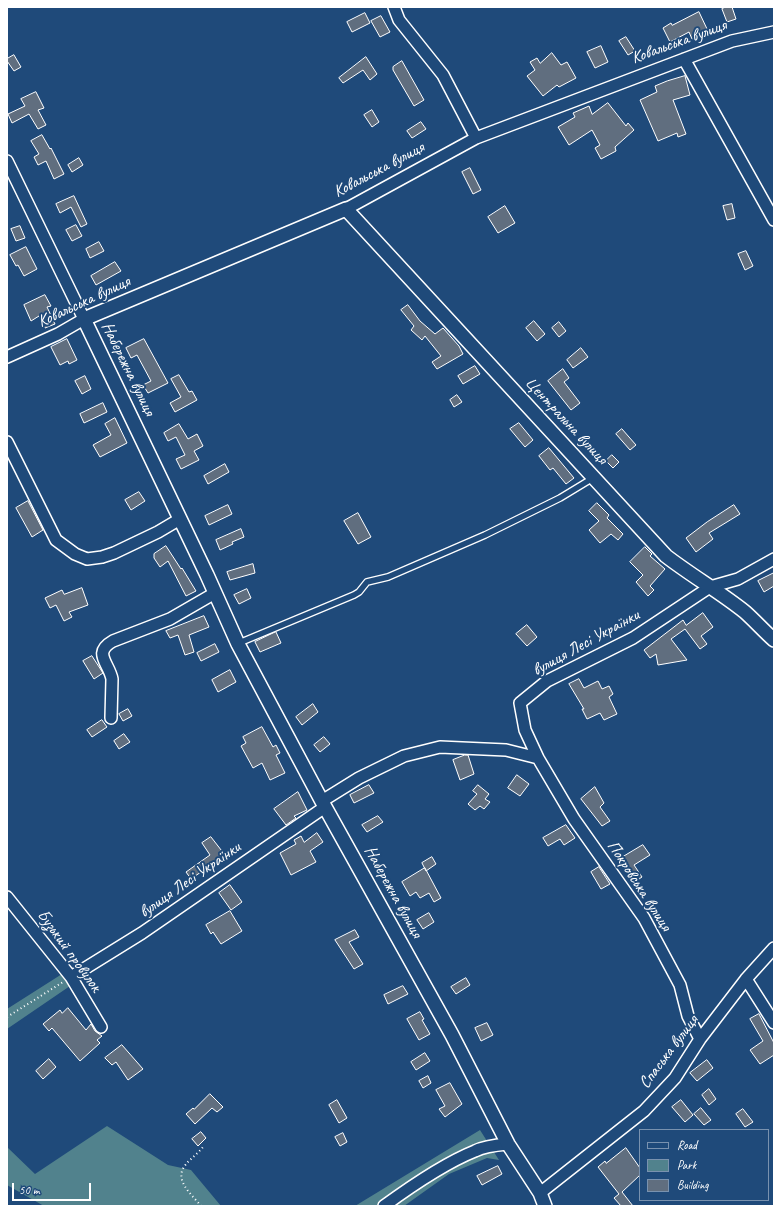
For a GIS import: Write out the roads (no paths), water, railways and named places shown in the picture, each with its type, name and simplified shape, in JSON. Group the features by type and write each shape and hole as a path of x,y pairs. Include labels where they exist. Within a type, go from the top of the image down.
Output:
{"street":[{"path":"394,7 399,20 443,75 476,138"},
{"name":"Ковальська вулиця","path":"7,357 58,334 84,319 346,209 476,138 732,41 774,32"},
{"path":"684,59 774,220"},
{"name":"Набережна вулиця","path":"7,161 180,519 238,644 452,1036 508,1144 540,1193 545,1206"},
{"name":"Центральна вулиця","path":"346,209 666,556 689,574 710,587 744,612 774,640"},
{"path":"7,442 56,540 76,554 87,559 102,557 114,553 158,532 180,519"},
{"name":"вулиця Лесі Українки","path":"538,758 525,730 520,703 547,681 633,638 710,587 738,579 774,559"},
{"path":"111,718 112,679 111,673 104,660 103,654 106,645 170,619 215,593"},
{"name":"вулиця Лесі Українки","path":"71,977 142,933 324,804 358,778 404,756 440,747 506,750 538,758"},
{"name":"Покровська вулиця","path":"538,758 574,819 644,918 680,986 688,1016 700,1039"},
{"name":"Бузький провулок","path":"7,897 71,977 101,1027"},
{"name":"Спаська вулиця","path":"540,1193 644,1111 675,1078 700,1039 746,979 774,948"},
{"path":"746,979 774,1023"},
{"path":"384,1206 432,1174 475,1151 491,1146 508,1144"}],"lane":[{"path":"238,644 354,595 359,592 367,582 388,577 485,535 560,498 594,477"}]}
